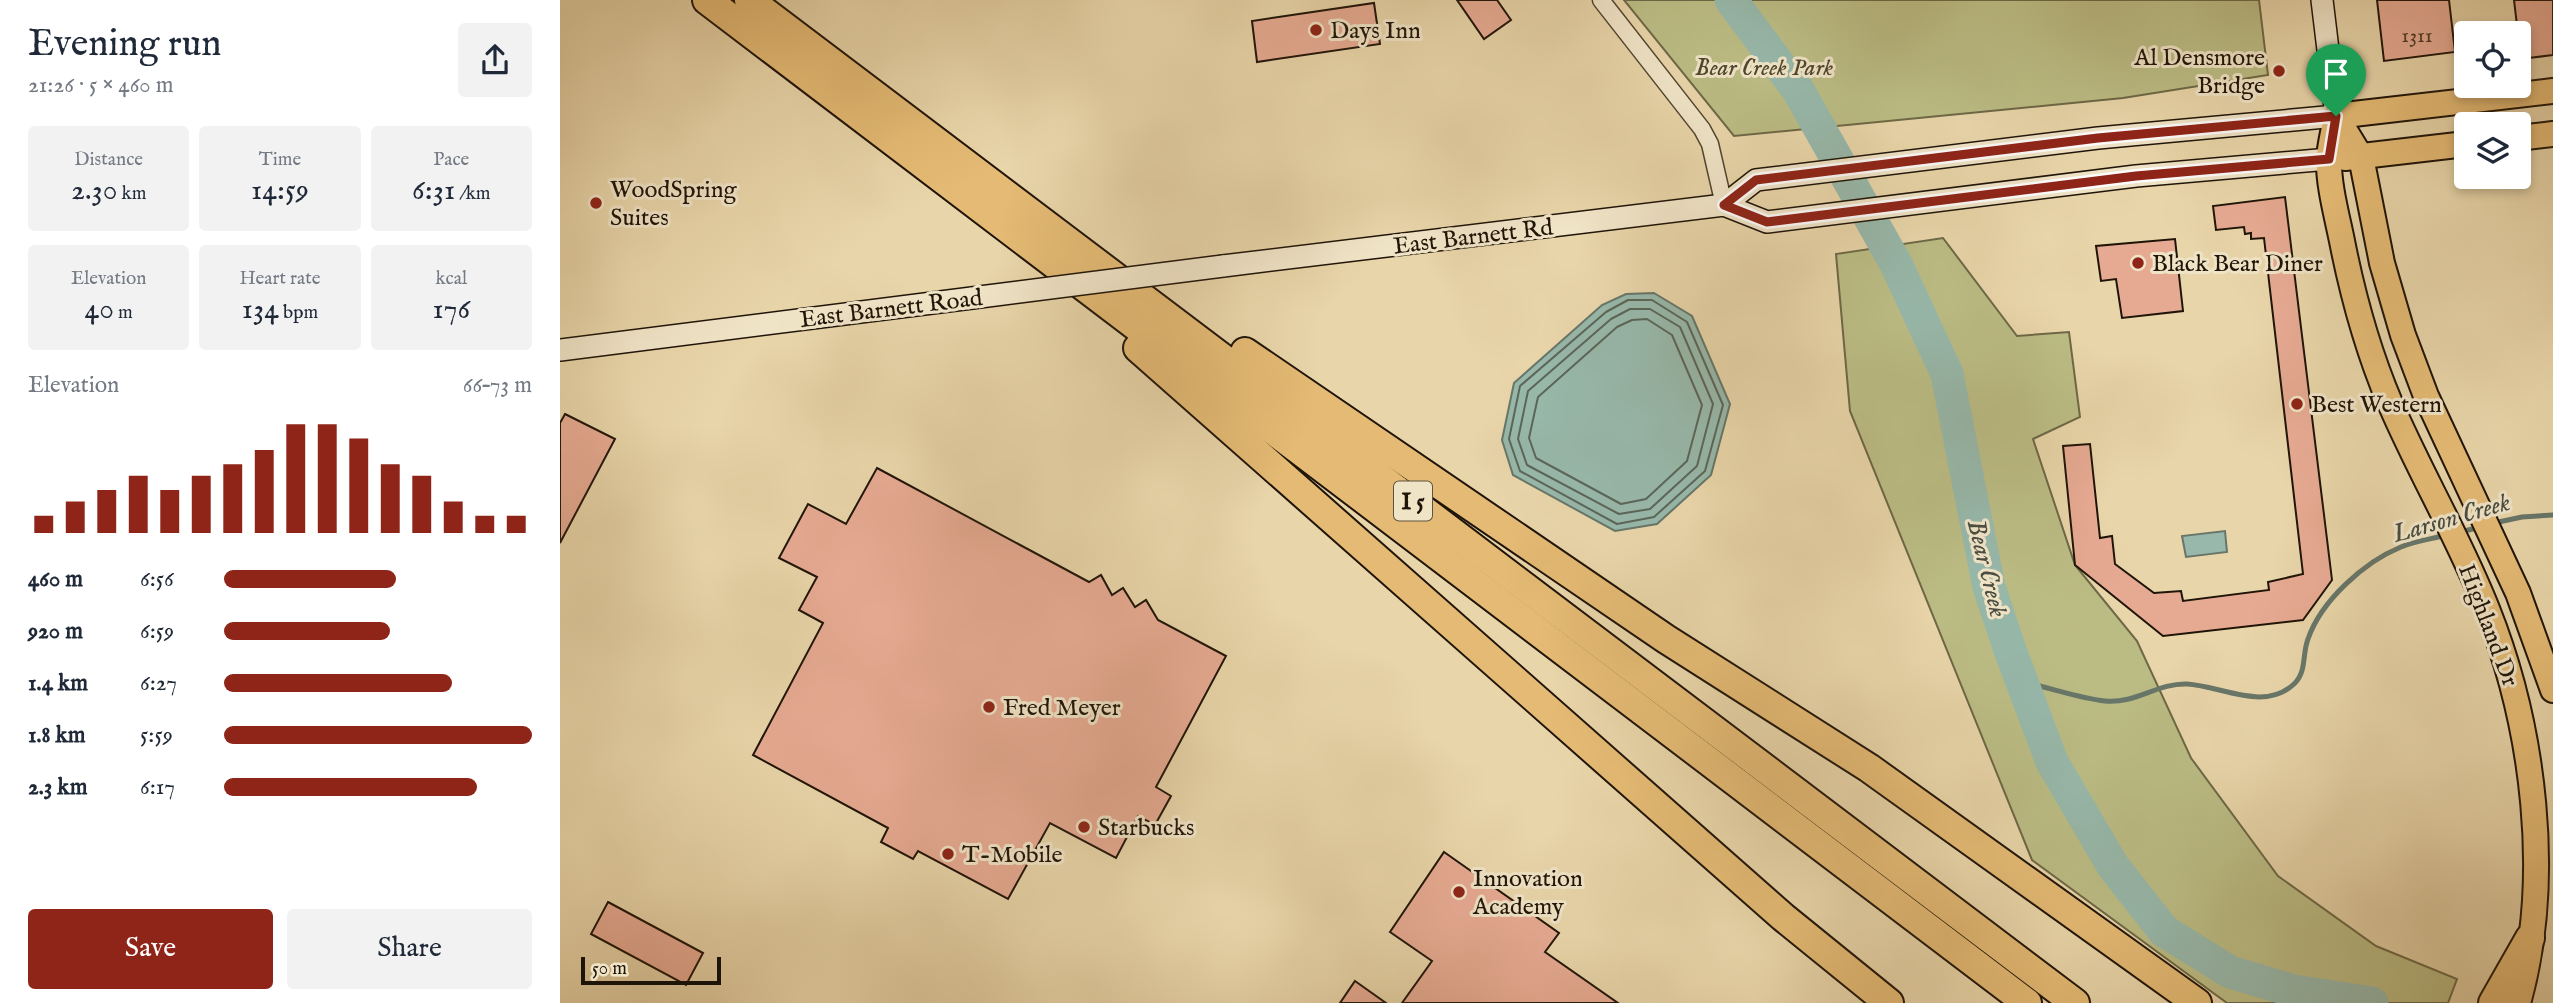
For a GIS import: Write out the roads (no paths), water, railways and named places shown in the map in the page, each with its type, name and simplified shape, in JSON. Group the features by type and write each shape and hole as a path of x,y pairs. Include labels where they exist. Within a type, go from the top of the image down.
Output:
{"highway":[{"name":"I 5","path":"707,0 1031,249 2027,1003"},
{"name":"I 5","path":"749,0 2075,1003"},
{"path":"1074,244 1250,355 1666,639 1869,768 2197,1003"},
{"path":"1031,249 1125,337 1783,917 1889,1003"},
{"path":"2493,1003 2530,938"}],"main road":[{"name":"Highland Dr","path":"2322,0 2336,116 2329,159 2346,260 2362,326 2391,404 2486,608 2516,695 2525,737 2535,840 2530,938 2518,1003"},
{"path":"1724,205 1756,180 2110,136 2336,116 2553,91"},
{"path":"2336,116 2361,157"},
{"path":"2531,137 2553,134"},
{"path":"2329,159 2454,145"},
{"name":"Highland Dr","path":"2361,157 2382,263 2403,335 2426,396 2518,593 2553,690"},
{"name":"East Barnett Rd","path":"1223,266 1724,205 1767,222 2136,176 2329,159"},
{"name":"East Barnett Road","path":"560,350 1223,266"}],"street":[{"path":"1601,0 1702,128 1710,144 1724,205"}],"water":[{"path":"1654,293 1692,316 1730,404 1711,475 1657,524 1615,531 1513,475 1502,440 1514,383 1602,305 1626,294"},
{"path":"2225,531 2227,552 2186,557 2182,536"}],"waterway":[{"name":"Bear Creek","path":"1731,0 1798,90 1896,264 1947,374 1989,587 2010,650 2052,762 2113,866 2164,931 2230,972 2294,991 2372,1003"},
{"name":"Larson Creek","path":"2494,523 2522,517 2553,515"},
{"name":"Larson Creek","path":"2460,532 2481,527"},
{"name":"Larson Creek","path":"2022,682 2105,701 2127,699 2166,687 2187,684 2256,697 2282,692 2294,684 2301,674 2306,645 2314,625 2333,597 2346,584 2373,562 2401,547 2447,535"}],"place":[{"name":"Days Inn","path":"1316,30"},
{"name":"Al Densmore Bridge","path":"2279,71"},
{"name":"WoodSpring Suites","path":"596,203"},
{"name":"Black Bear Diner","path":"2138,263"},
{"name":"Best Western","path":"2297,404"},
{"name":"Fred Meyer","path":"989,707"},
{"name":"Starbucks","path":"1084,827"},
{"name":"T-Mobile","path":"948,854"},
{"name":"Innovation Academy","path":"1459,892"}],"park label":[{"name":"Bear Creek Park","path":"1764,67"}]}
